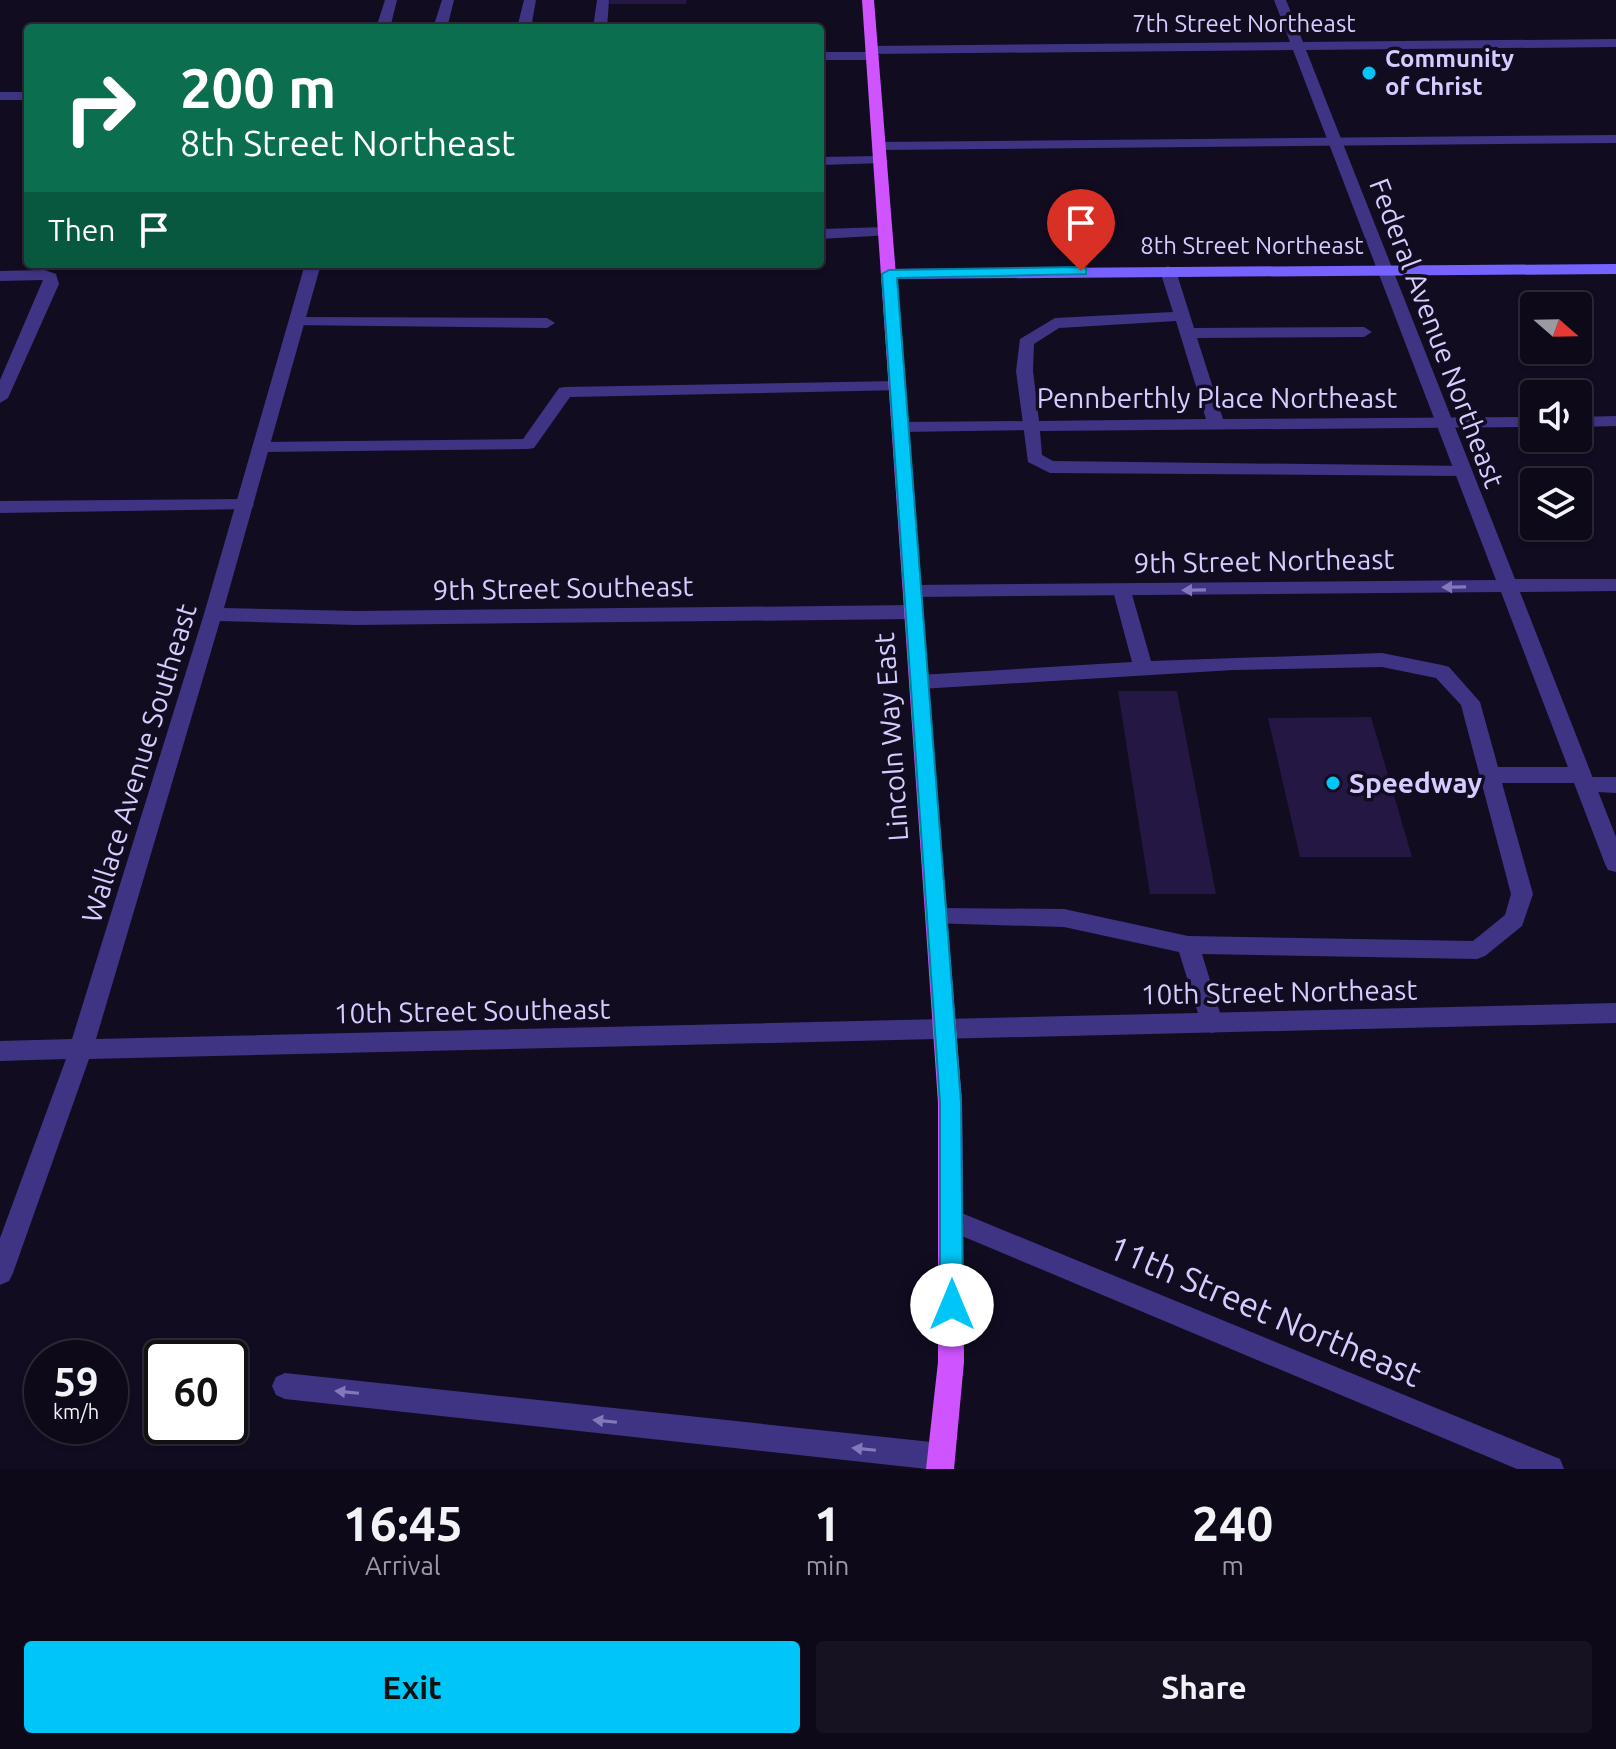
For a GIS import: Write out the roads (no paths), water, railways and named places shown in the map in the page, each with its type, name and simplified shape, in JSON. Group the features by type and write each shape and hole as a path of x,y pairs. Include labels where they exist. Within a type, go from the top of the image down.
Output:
{"main road":[{"name":"Lincoln Way East","path":"868,0 950,1103 951,1362 941,1463"}],"street":[{"path":"384,24 391,0"},
{"path":"441,24 448,0"},
{"path":"525,24 530,0"},
{"path":"600,24 603,0"},
{"name":"Federal Avenue Northeast","path":"1280,0 1616,864"},
{"name":"7th Street Northeast","path":"824,56 1297,45 1616,43"},
{"path":"0,96 24,96"},
{"path":"824,160 880,153 1334,140 1616,139"},
{"path":"824,234 886,232"},
{"name":"Wallace Avenue Southeast","path":"0,1273 81,1049 213,614 312,268"},
{"name":"8th Street Northeast","path":"889,274 1616,269"},
{"path":"1168,271 1216,424"},
{"path":"0,276 45,275 51,277 51,284 0,398"},
{"path":"295,322 547,323"},
{"path":"1364,332 1185,324 1055,323 1026,342 1022,367 1033,426 1034,458 1050,467 1463,470"},
{"path":"261,447 528,444 565,392 897,386"},
{"path":"1592,422 1616,421"},
{"name":"Pennberthly Place Northeast","path":"900,427 1520,422"},
{"path":"0,507 245,505"},
{"name":"9th Street Northeast","path":"913,591 1616,585"},
{"path":"1122,591 1143,668"},
{"name":"9th Street Southeast","path":"213,614 357,618 914,612"},
{"path":"920,682 1143,668 1382,660 1442,672 1470,702 1522,894 1514,920 1477,950 1188,945 1064,918 937,917"},
{"path":"1490,775 1584,780 1616,785"},
{"path":"1188,945 1212,1023"},
{"name":"10th Street Northeast","path":"944,1030 1616,1013"},
{"name":"10th Street Southeast","path":"0,1051 944,1030"},
{"name":"11th Street Northeast","path":"952,1220 1550,1469"},
{"path":"285,1386 941,1463"}],"place":[{"name":"Community of Christ","path":"1369,73"},
{"name":"Speedway","path":"1333,783"}]}
